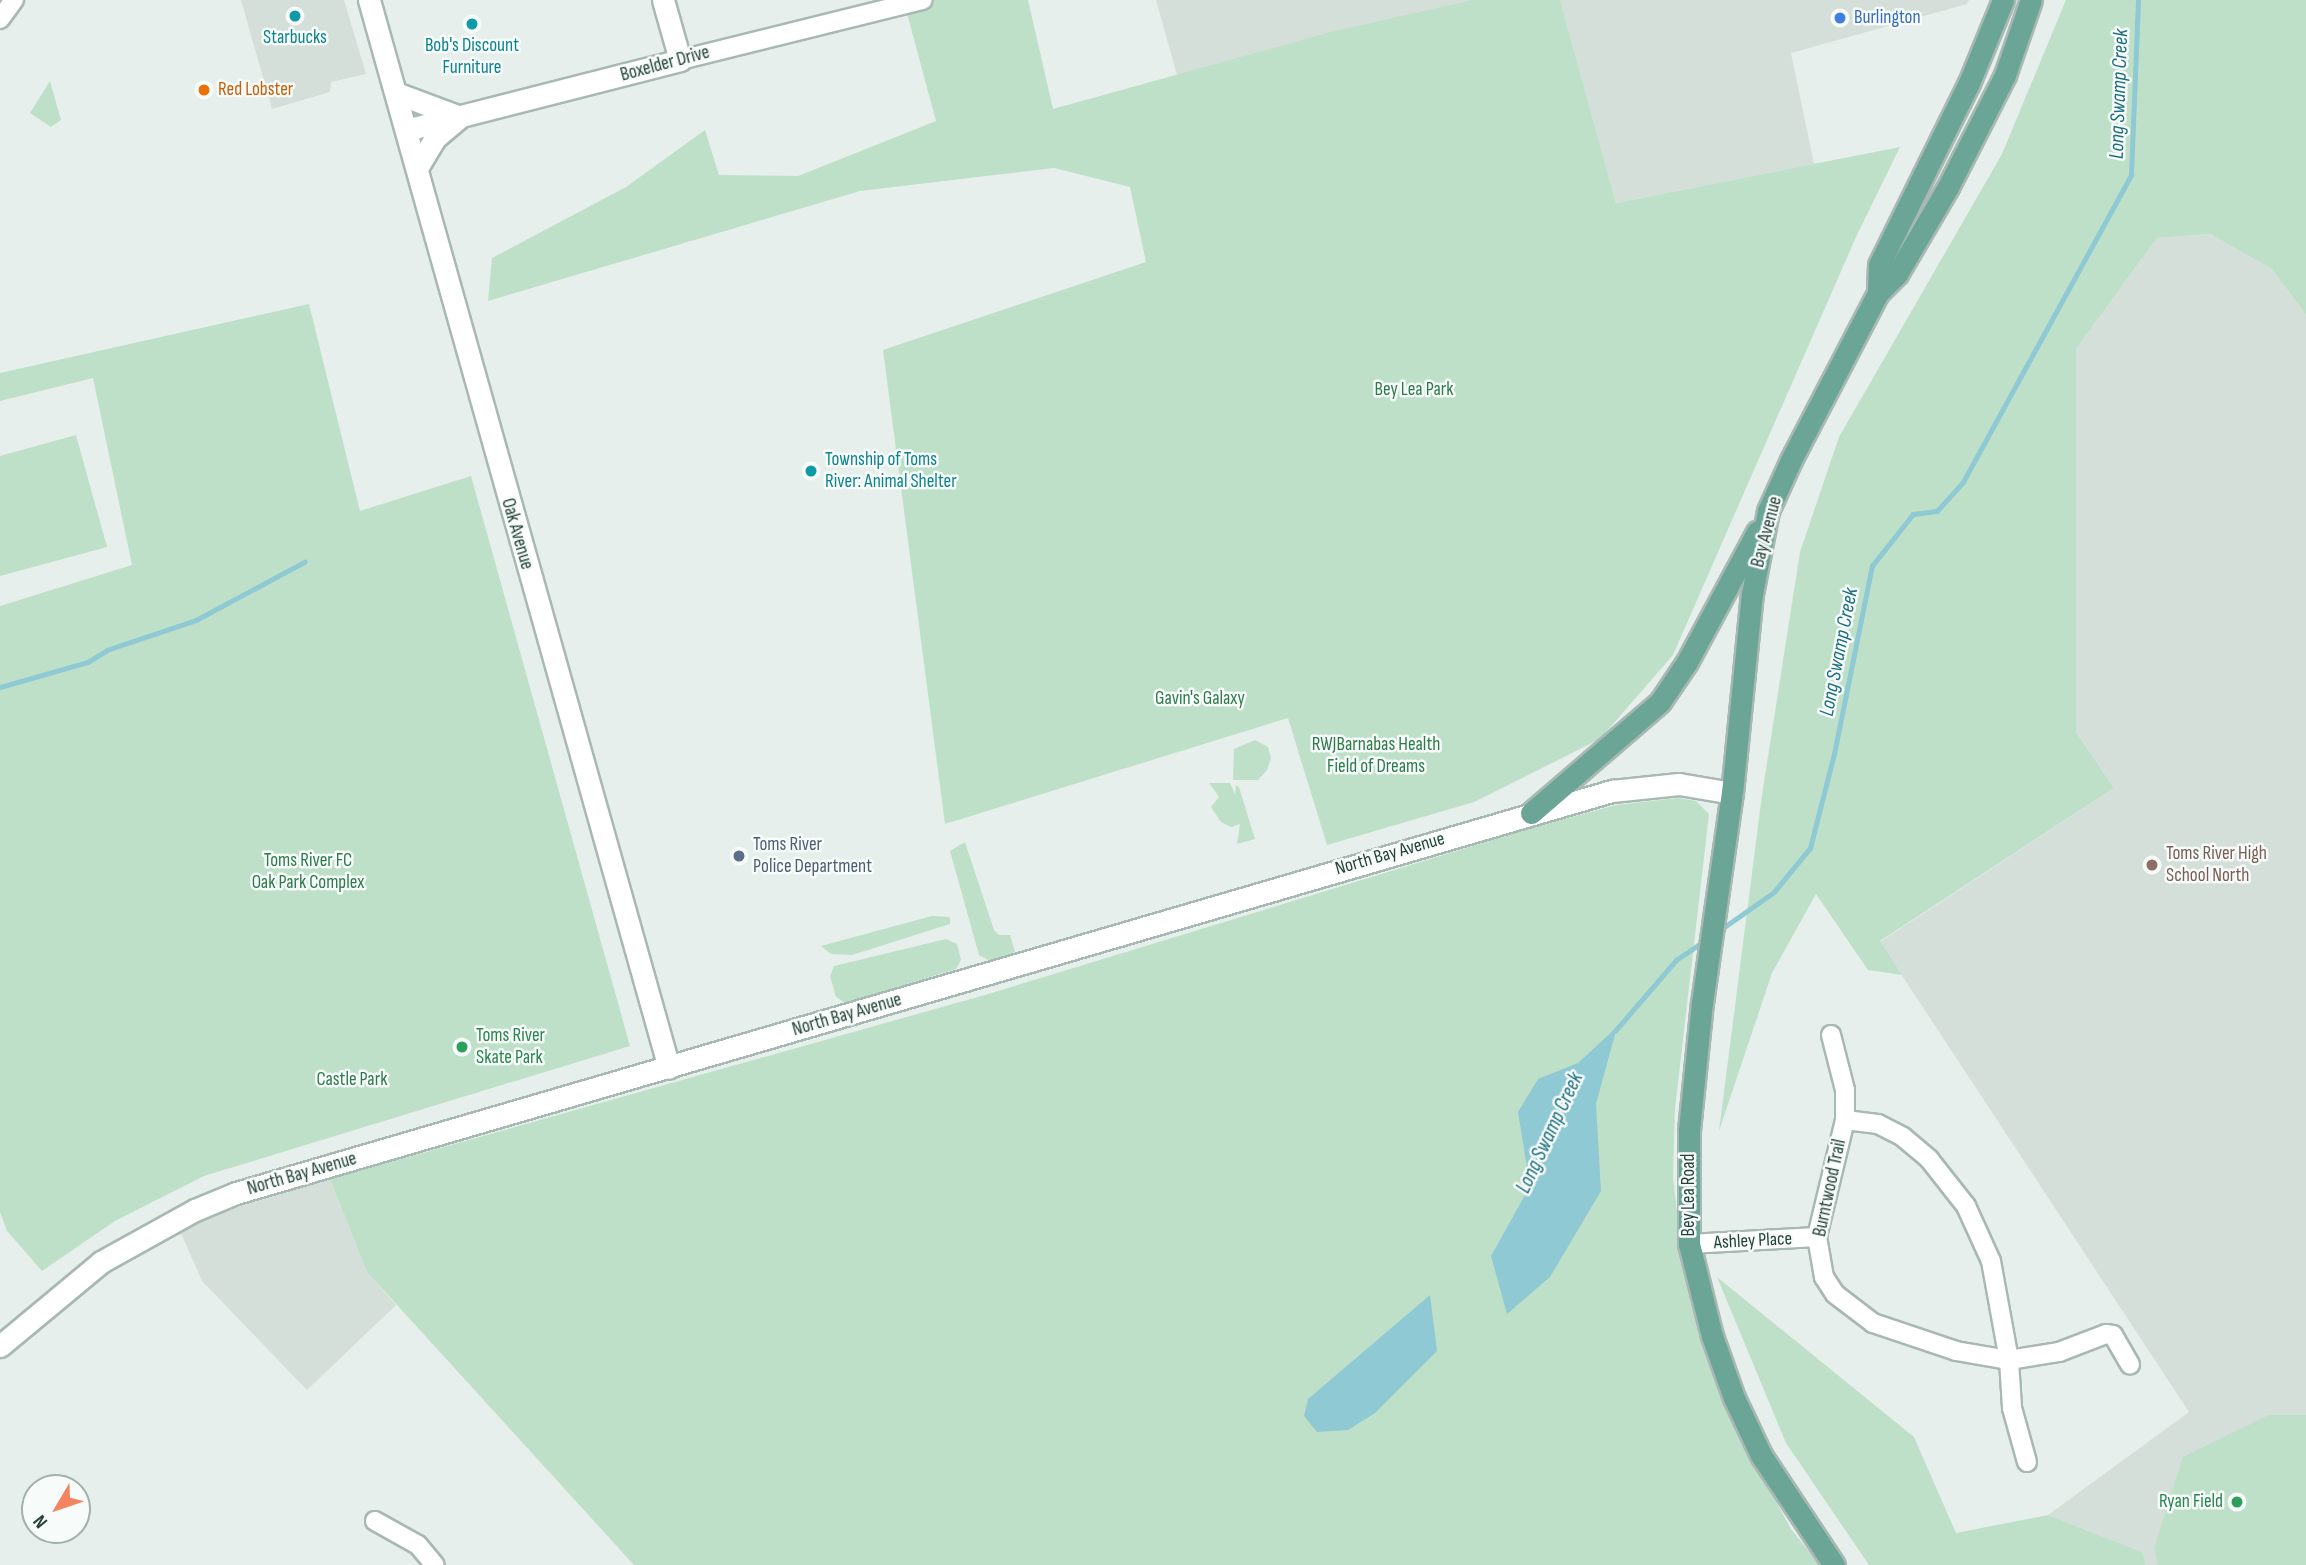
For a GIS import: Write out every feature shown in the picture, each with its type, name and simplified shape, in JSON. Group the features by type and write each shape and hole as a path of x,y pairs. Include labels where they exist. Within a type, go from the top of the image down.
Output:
{"main road":[{"name":"Bay Avenue","path":"1878,293 1879,265 1969,83 2003,0"},
{"name":"Bay Avenue","path":"1732,793 1752,594 1768,511 1878,293 1897,274 1948,187 2006,75 2031,0"},
{"path":"1531,813 1660,702 1687,662 1768,511"},
{"name":"Bey Lea Road","path":"1732,793 1710,947 1689,1130 1689,1244 1712,1336 1734,1398 1760,1455 1834,1565"}],"street":[{"path":"0,19 13,0"},
{"name":"Oak Avenue","path":"369,0 669,1068"},
{"path":"663,0 680,60"},
{"name":"Boxelder Drive","path":"407,130 923,0"},
{"path":"396,93 460,117 435,138 417,169"},
{"name":"North Bay Avenue","path":"0,1346 101,1262 195,1210 312,1169 530,1109 1531,813 1644,784 1679,784 1732,793"},
{"path":"1831,1035 1845,1090 1845,1120"},
{"name":"Burntwood Trail","path":"2009,1360 1991,1261 1966,1206 1929,1159 1903,1137 1878,1124 1845,1120 1817,1237 1824,1277 1856,1312 1934,1345 2009,1360 2059,1352 2106,1334 2113,1335 2130,1364"},
{"name":"Ashley Place","path":"1689,1244 1817,1237"},
{"path":"2009,1360 2012,1408 2026,1462"},
{"path":"375,1521 418,1545 435,1565"}],"shaded area":[{"path":"241,0 344,0 366,74 331,82 330,92 272,109"},
{"path":"1156,0 1472,0 1177,75"},
{"path":"1560,0 1969,0 1967,4 1791,53 1814,164 1616,203"},
{"name":"Toms River High School North","path":"2210,234 2272,269 2306,315 2306,1565 2146,1565 2142,1552 2048,1515 2189,1412 1880,942 2114,788 2076,732 2076,349 2157,238"},
{"path":"330,1179 367,1272 396,1305 307,1390 202,1281 180,1231 225,1211"}],"green space":[{"name":"Bey Lea Park","path":"933,0 1028,0 1053,109 1331,32 1472,0 1560,0 1616,203 1900,147 1856,237 1673,655 1600,739 1474,802 1327,845 1288,718 945,824 883,350 1146,262 1130,187 1054,168 860,191 488,301 492,258 626,187 705,130 719,175 798,176 936,121 905,6"},
{"path":"2066,0 2306,0 2306,315 2272,269 2210,234 2157,238 2076,349 2076,732 2114,788 1880,941 1902,975 1868,970 1816,894 1772,973 1719,1131 1762,795 1800,552 1839,437 2002,154"},
{"path":"50,81 61,120 51,127 30,113"},
{"name":"Toms River FC Oak Park Complex","path":"309,304 360,511 471,476 630,1046 204,1176 115,1221 42,1271 7,1231 0,1212 0,606 132,565 93,378 0,401 0,373"},
{"path":"76,435 107,547 0,576 0,456"},
{"path":"1255,740 1268,747 1271,758 1267,770 1258,780 1233,780 1234,749"},
{"path":"1209,783 1230,783 1235,794 1236,785 1239,787 1255,839 1237,844 1240,824 1231,827 1221,822 1211,807 1219,797"},
{"path":"1678,798 1696,801 1709,814 1675,1109 1673,1177 1681,1246 1701,1339 1723,1403 1791,1529 1820,1565 634,1565 367,1272 330,1179 985,995 1532,828 1616,805"},
{"path":"965,842 994,930 999,935 1010,935 1015,952 990,961 979,955 950,851"},
{"path":"932,916 950,917 950,924 852,955 831,954 821,946"},
{"path":"946,939 957,944 961,960 956,969 845,1003 836,997 830,976 834,966"},
{"path":"1717,1277 1914,1437 1956,1533 2048,1515 2142,1552 2146,1565 1869,1565 1786,1443"},
{"name":"Ryan Field","path":"2269,1415 2306,1415 2306,1565 2158,1565 2154,1548 2183,1457"}],"water":[{"path":"1617,1027 1596,1104 1601,1191 1550,1277 1507,1314 1491,1256 1530,1186 1518,1112 1538,1079 1578,1063"},
{"path":"1430,1295 1437,1351 1375,1413 1348,1430 1317,1432 1304,1416 1308,1399"}],"waterway":[{"name":"Long Swamp Creek","path":"1720,930 1774,892 1810,848 1834,754 1872,566 1913,514 1937,511 1963,482 2131,175 2138,0"},
{"path":"0,687 88,662 107,650 196,620 304,562"},
{"name":"Long Swamp Creek","path":"1615,1031 1676,960 1704,941"}],"place":[{"name":"Starbucks","path":"295,16"},
{"name":"Burlington","path":"1840,18"},
{"name":"Bob's Discount Furniture","path":"472,24"},
{"name":"Red Lobster","path":"204,90"},
{"name":"Township of Toms River: Animal Shelter","path":"811,471"},
{"name":"Toms River Police Department","path":"739,856"},
{"name":"Toms River High School North","path":"2152,865"},
{"name":"Toms River Skate Park","path":"462,1047"},
{"name":"Ryan Field","path":"2237,1502"}],"park label":[{"name":"Gavin's Galaxy","path":"1200,699"},
{"name":"RWJBarnabas Health Field of Dreams","path":"1376,756"},
{"name":"Castle Park","path":"352,1080"}]}
